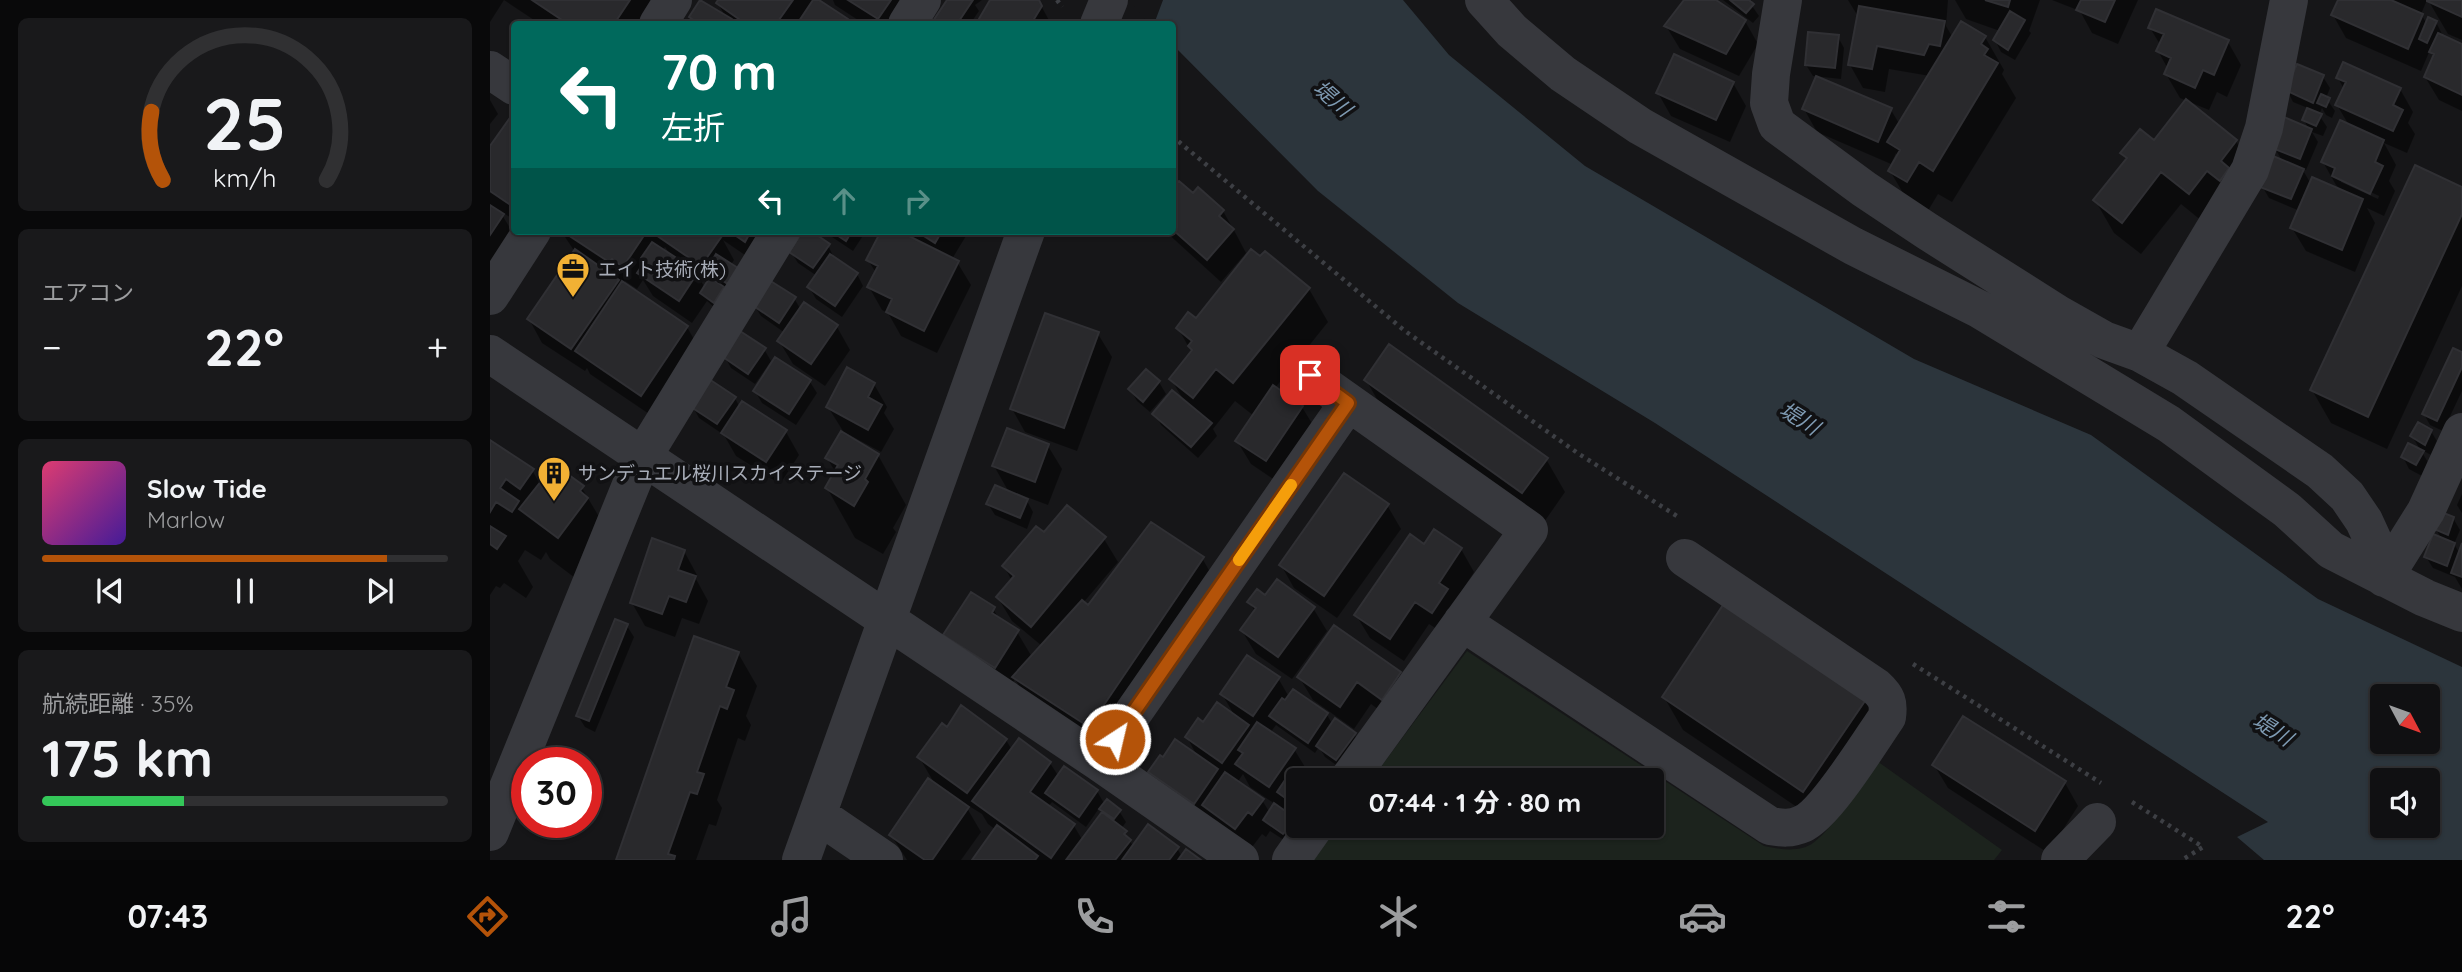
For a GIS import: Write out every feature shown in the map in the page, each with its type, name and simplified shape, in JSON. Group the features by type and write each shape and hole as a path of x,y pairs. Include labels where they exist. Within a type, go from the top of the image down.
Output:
{"street":[{"path":"660,21 673,0"},
{"path":"909,21 922,0"},
{"path":"1101,21 1109,0"},
{"path":"1484,0 1512,31 1563,74 1640,126 1853,246 1979,309 2179,432 2287,510 2331,550 2384,578 2462,613"},
{"path":"1783,0 1769,103 1777,125 1864,190 2058,314 2104,340 2140,353 2185,379 2320,471 2347,496 2364,521 2375,545 2384,578"},
{"path":"2140,353 2250,170 2264,128 2289,0"},
{"path":"490,70 511,84"},
{"path":"490,296 528,235"},
{"path":"490,832 642,458 779,235"},
{"path":"801,860 1025,235"},
{"path":"490,354 1099,762 1240,860"},
{"path":"1310,375 1529,530 1357,768"},
{"path":"1099,762 1348,403"},
{"path":"2384,578 2426,511 2462,432"},
{"path":"1462,622 1770,826 1785,829 1804,824 1820,811 1887,717 1886,697 1876,687 1685,558"},
{"path":"2060,860 2108,801"},
{"path":"818,815 884,860"},
{"path":"1291,860 1307,838"}],"path":[{"path":"1057,0 1062,7"},
{"path":"1176,139 1405,331 1579,454 1685,520"},
{"path":"1908,661 2108,801 2203,847 2182,860"}],"shaded area":[{"path":"1467,651 1645,768 1380,768"},
{"path":"1877,761 2002,850 1994,860 1313,860 1329,838 1664,838 1664,780 1764,846 1795,849 1813,843 1821,836"}],"water":[{"name":"堤川","path":"1132,0 1403,0 1449,55 1585,166 1914,359 2091,435 2318,599 2462,667 2462,860 2264,860 2237,837 2268,822 1655,423 1458,303 1318,191 1176,48 1176,21 1151,21"}],"pier":[{"path":"1129,0 1163,0 1155,21 1146,21"}],"building":[{"path":"532,0 630,0 616,21 564,21"},
{"path":"700,0 732,19 695,21 689,17"},
{"path":"718,0 793,0 778,21 742,21 716,3"},
{"path":"813,0 819,0 848,19 847,21 799,21"},
{"path":"848,0 891,0 878,19"},
{"path":"947,0 973,0 959,21 933,21"},
{"path":"990,0 1039,0 1042,6 1033,21 978,21"},
{"path":"1684,0 1716,0 1746,20 1726,54 1664,26"},
{"path":"1730,0 1749,0 1754,4 1746,13"},
{"path":"1985,0 2010,0 2008,7"},
{"path":"2081,0 2115,0 2105,22 2076,10"},
{"path":"2338,0 2391,0 2423,14 2408,49 2331,15"},
{"path":"2427,0 2462,0 2462,17 2427,1"},
{"path":"1859,6 1945,21 1940,46 1929,44 1924,55 1877,46 1872,69 1848,65"},
{"path":"2156,9 2229,40 2214,75 2203,70 2195,88 2164,74 2171,58 2156,51 2164,34 2148,28"},
{"path":"2010,11 2025,20 2008,50 1993,40"},
{"path":"2428,17 2437,21 2427,43 2419,39"},
{"path":"1961,21 1986,36 1981,44 1988,49 1984,55 1998,63 1933,171 1919,162 1907,182 1888,171 1900,150 1887,142"},
{"path":"1808,32 1839,35 1835,68 1805,65"},
{"path":"2438,33 2462,44 2462,95 2424,77 2434,54 2429,52"},
{"path":"1674,54 1734,82 1716,120 1656,93"},
{"path":"2343,62 2401,88 2393,105 2403,110 2393,131 2335,105 2346,82 2336,78"},
{"path":"2297,64 2324,75 2313,103 2285,90"},
{"path":"1816,76 1892,108 1878,142 1802,109"},
{"path":"2321,94 2330,98 2326,107 2317,103"},
{"path":"2186,99 2237,140 2221,161 2229,168 2220,181 2207,171 2189,194 2161,172 2122,223 2093,200 2127,158 2120,153 2140,129 2154,140"},
{"path":"2307,108 2322,114 2316,126 2302,120"},
{"path":"511,116 511,205 490,191 490,146"},
{"path":"2284,117 2312,129 2300,159 2272,148"},
{"path":"2340,120 2384,140 2375,162 2383,166 2370,194 2332,176 2335,168 2321,162"},
{"path":"2273,156 2304,169 2291,199 2260,187"},
{"path":"2415,165 2462,187 2462,214 2368,417 2310,390"},
{"path":"2312,177 2363,199 2342,250 2290,228"},
{"path":"1179,181 1193,193 1198,187 1224,210 1219,216 1234,229 1207,260 1176,233 1176,184"},
{"path":"490,205 504,214 490,235"},
{"path":"568,235 644,235 623,267 612,259 609,262"},
{"path":"656,235 721,235 701,266"},
{"path":"735,235 749,235 745,242"},
{"path":"800,235 817,235 830,244 813,268 789,252"},
{"path":"837,235 850,235 846,241"},
{"path":"879,235 907,235 959,261 924,331 886,312 892,299 867,287 878,266 866,260"},
{"path":"922,235 940,235 935,243"},
{"path":"652,242 698,272 679,301 637,273 645,261 641,258"},
{"path":"575,249 619,280 571,349 527,319"},
{"path":"1251,249 1260,256 1265,251 1310,288 1233,383 1216,369 1193,398 1169,379 1192,350 1188,346 1192,341 1176,328 1188,312 1196,318"},
{"path":"716,254 738,268 728,284 706,270"},
{"path":"830,254 858,273 835,306 807,287"},
{"path":"710,277 724,287 714,303 700,293"},
{"path":"769,280 796,297 779,323 752,305"},
{"path":"622,281 688,326 641,396 575,351"},
{"path":"804,302 838,325 811,364 777,341"},
{"path":"1045,313 1099,332 1064,428 1010,409"},
{"path":"740,331 766,348 748,374 723,357"},
{"path":"1389,344 1548,458 1522,493 1364,380"},
{"path":"2453,348 2462,352 2462,367 2437,421 2422,414"},
{"path":"775,357 811,380 789,414 753,391"},
{"path":"847,367 875,383 868,397 882,405 868,430 826,407"},
{"path":"1146,369 1160,381 1143,402 1128,389"},
{"path":"709,379 736,397 717,424 691,407"},
{"path":"1273,385 1303,406 1266,461 1235,441"},
{"path":"1172,390 1212,423 1191,447 1152,414"},
{"path":"742,401 787,430 766,462 721,433"},
{"path":"2418,422 2432,430 2425,445 2410,436"},
{"path":"1007,428 1049,444 1035,482 992,466"},
{"path":"841,431 879,454 865,479 868,482 854,506 825,488 838,465 825,458"},
{"name":"サンデュエル桜川スカイステージ","path":"490,440 534,469 520,489 506,479 500,488 519,501 512,512 496,502 490,512"},
{"path":"2408,443 2424,451 2416,465 2401,457"},
{"name":"サンデュエル桜川スカイステージ","path":"558,467 584,486 580,491 588,498 558,538 519,509 550,470 554,473"},
{"path":"1344,473 1389,504 1324,596 1279,565"},
{"path":"995,485 1028,499 1020,518 986,504"},
{"path":"1067,505 1106,537 1031,627 996,597 1014,576 1002,566 1036,526 1044,532"},
{"path":"2441,512 2454,517 2448,535 2434,529"},
{"path":"1151,522 1204,557 1089,727 1012,677 1082,600 1088,605"},
{"path":"490,526 506,536 497,549 490,544"},
{"path":"1434,529 1462,548 1439,583 1448,589 1432,613 1415,602 1390,639 1354,615 1410,534 1424,544"},
{"path":"2433,534 2455,543 2447,566 2424,557"},
{"path":"652,538 685,550 678,570 696,576 686,602 669,596 662,614 630,603"},
{"path":"2462,543 2462,577 2451,573"},
{"path":"1277,579 1315,607 1278,657 1240,630 1256,608 1247,602 1257,589 1265,595"},
{"path":"971,592 995,607 992,613 1019,630 995,668 943,635"},
{"path":"1725,602 1867,698 1803,792 1662,697"},
{"path":"615,619 628,624 589,721 576,716"},
{"path":"1334,625 1401,672 1382,700 1357,682 1340,707 1297,677"},
{"path":"694,636 739,652 726,687 734,690 727,709 720,706 697,772 704,774 697,794 690,792 668,854 675,856 674,860 616,860"},
{"path":"1247,655 1280,677 1253,716 1220,694"},
{"path":"1293,689 1328,713 1308,743 1269,716 1282,698 1285,700"},
{"path":"1217,702 1249,725 1222,763 1185,737 1198,718 1203,722"},
{"path":"961,705 1007,739 967,793 917,757 942,723 947,727"},
{"path":"1963,716 2066,781 2035,831 1932,765"},
{"path":"1335,718 1356,733 1336,760 1316,746"},
{"path":"1257,722 1296,748 1269,787 1235,764 1243,753 1238,750"},
{"path":"1019,738 1051,762 1030,792 1075,824 1051,858 972,801"},
{"path":"1175,739 1218,769 1194,804 1148,772 1160,755 1163,757"},
{"path":"1064,766 1098,790 1079,817 1045,793"},
{"path":"1225,772 1264,799 1252,815 1248,812 1235,829 1202,805"},
{"path":"928,778 969,807 932,860 925,860 889,835"},
{"path":"1286,778 1286,798 1277,792"},
{"path":"1107,799 1121,810 1114,819 1099,809"},
{"path":"1274,803 1286,812 1286,830 1283,834 1263,820"},
{"path":"1102,812 1127,831 1124,834 1131,840 1115,860 1066,860"},
{"path":"1148,824 1179,847 1169,860 1122,860"},
{"path":"997,825 1038,856 1035,860 972,860"},
{"path":"1186,849 1201,860 1178,860"}],"slow traffic":[{"path":"1239,560 1291,485"}],"place":[{"name":"エイト技術(株)","path":"573,299"},
{"name":"サンデュエル桜川スカイステージ","path":"554,503"}],"route":[{"path":"1115,739 1348,403 1310,375"}]}
